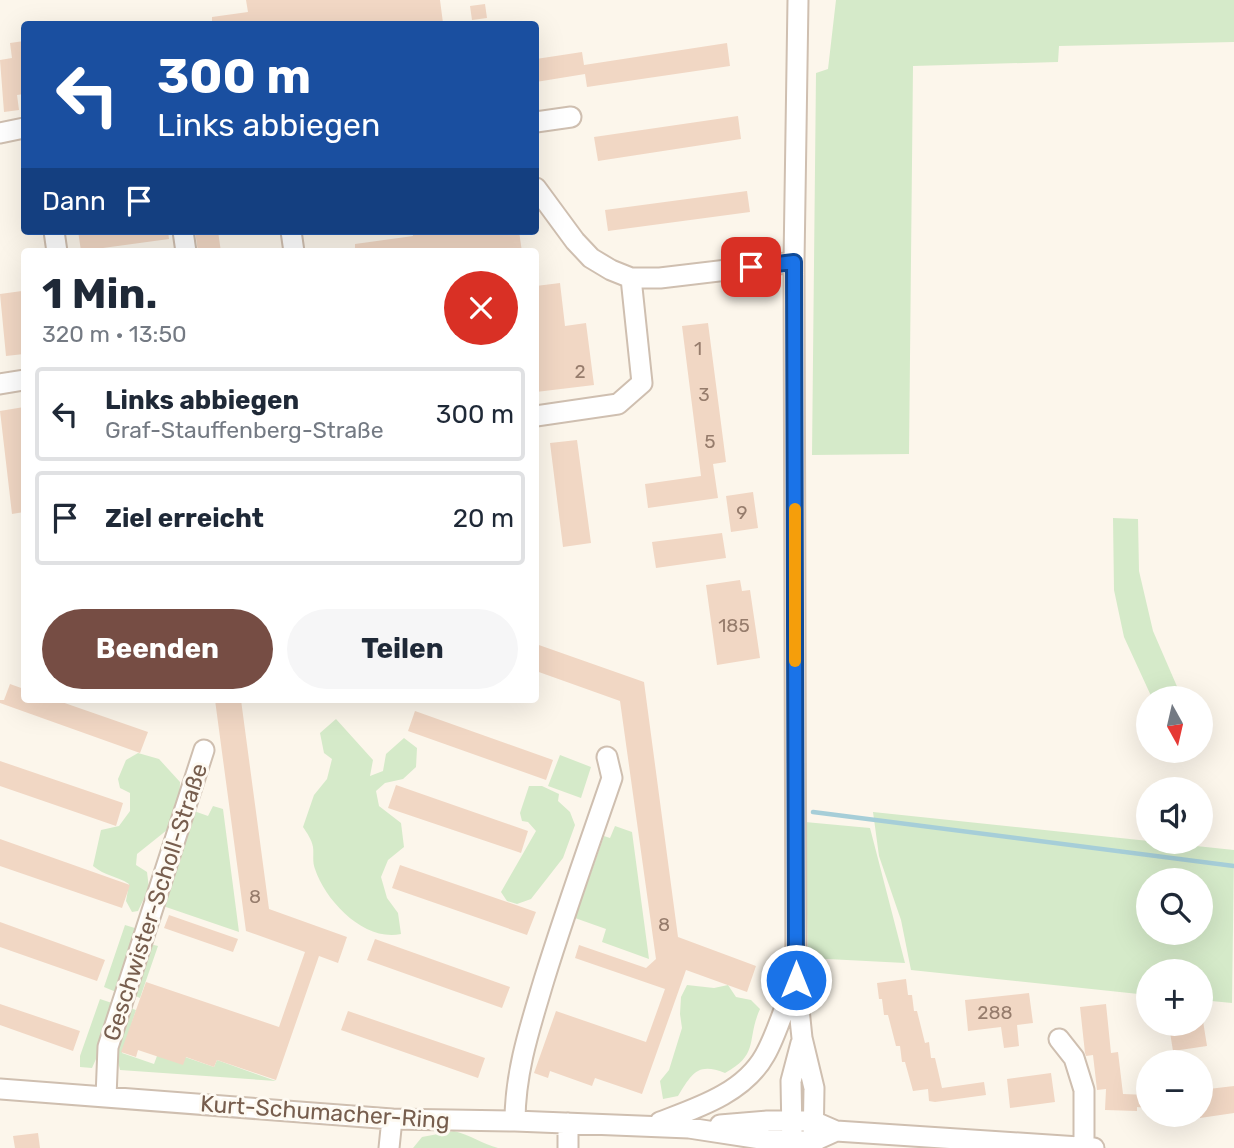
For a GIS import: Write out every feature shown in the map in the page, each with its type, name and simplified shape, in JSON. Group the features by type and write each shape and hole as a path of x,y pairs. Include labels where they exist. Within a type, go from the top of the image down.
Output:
{"street":[{"path":"798,0 794,262 796,980 802,1038 814,1088 813,1137 836,1131 872,1141 1094,1148"},
{"path":"539,122 570,117"},
{"path":"0,133 21,129"},
{"path":"539,192 575,242 591,258 632,278 660,278 794,262"},
{"path":"539,416 618,404 642,383 632,278"},
{"path":"0,384 21,380"},
{"name":"Geschwister-Scholl-Straße","path":"106,1097 108,1047 204,750"},
{"path":"514,1121 522,1055 560,929 612,778 607,757"},
{"name":"Kurt-Schumacher-Ring","path":"650,1126 694,1109 731,1090 749,1075 764,1056 796,980"},
{"path":"792,1136 792,1081 802,1038"},
{"path":"1059,1039 1074,1058 1084,1090 1084,1147"},
{"name":"Kurt-Schumacher-Ring","path":"0,1089 392,1119 689,1128 767,1121 792,1136 813,1137"},
{"path":"389,1148 392,1119"},
{"path":"568,1123 568,1148"}],"green space":[{"path":"836,0 1234,0 1234,42 1059,46 1058,62 913,66 909,454 812,455 816,73 828,69"},
{"path":"1113,518 1138,519 1139,571 1153,631 1177,686 1146,686 1124,637 1114,590"},
{"path":"336,719 373,760 370,776 383,771 386,754 404,738 417,748 416,767 403,779 385,783 376,791 379,806 401,823 404,847 388,860 381,877 387,898 398,913 401,934 374,932 349,917 328,894 314,866 312,844 303,827 314,795 327,779 332,759 324,753 320,733"},
{"path":"138,753 159,759 180,782 179,815 167,830 137,854 136,865 147,872 149,888 138,911 132,912 126,901 129,884 93,866 101,830 119,826 130,811 130,793 120,788 118,779 126,760"},
{"path":"560,755 591,767 581,798 548,786"},
{"path":"529,786 542,786 559,794 558,801 570,812 575,825 563,858 531,899 517,904 507,901 501,892 536,831 528,822 522,821 520,813"},
{"path":"213,806 223,809 239,932 163,906 194,811 208,816"},
{"path":"873,812 1136,840 1136,854 1213,854 1213,848 1234,850 1232,1003 1213,1001 1213,959 1136,959 1136,994 911,970 901,920 879,856"},
{"path":"805,822 870,828 905,963 808,958"},
{"path":"615,826 632,832 649,959 602,942 606,929 575,918 604,836 610,838"},
{"path":"125,925 138,929 116,992 104,987"},
{"path":"150,944 158,946 140,998 133,995"},
{"path":"687,985 714,988 728,985 736,997 751,1000 760,1009 748,1053 736,1066 725,1073 708,1069 696,1072 678,1096 663,1099 660,1081 669,1070 682,1028 681,997"},
{"path":"100,999 112,1003 100,1050 92,1068 80,1067 80,1056"},
{"path":"130,1008 136,1010 122,1053 154,1064 157,1056 185,1057 214,1067 217,1060 276,1081 120,1070 116,1053"},
{"path":"454,1131 498,1148 413,1148 422,1137"}],"building":[{"path":"246,0 440,0 443,21 212,21 212,17 248,12"},
{"path":"485,4 487,18 472,20 470,6"},
{"path":"21,41 21,94 17,95 19,110 4,112 0,60 12,58 10,43"},
{"path":"727,43 730,66 587,87 585,74 539,82 539,59 582,52 584,65"},
{"path":"738,116 741,139 598,161 594,137"},
{"path":"747,191 750,212 608,231 605,210"},
{"path":"79,235 168,235 169,239 103,248 81,248"},
{"path":"196,235 219,235 220,248 197,248"},
{"path":"520,235 521,248 355,248 355,244 413,236"},
{"path":"560,283 565,326 586,323 594,385 539,392 539,286"},
{"path":"21,291 21,354 6,356 0,294"},
{"path":"708,323 726,462 713,464 718,498 648,508 645,484 701,476 682,326"},
{"path":"21,408 21,512 12,514 0,411"},
{"path":"577,440 591,543 563,547 550,443"},
{"path":"753,492 758,528 731,532 726,496"},
{"path":"722,533 726,558 656,568 652,542"},
{"path":"740,580 742,591 750,590 760,658 717,665 706,585"},
{"path":"539,645 644,682 678,937 756,966 747,992 686,970 642,1094 595,1078 592,1086 550,1071 548,1078 534,1073 556,1011 646,1042 665,989 575,958 579,945 646,968 656,959 620,701 539,672"},
{"path":"10,684 21,688 21,703 65,703 148,732 140,753 0,703 0,700 4,700"},
{"path":"215,703 241,703 269,909 347,937 338,963 319,956 276,1080 217,1060 214,1067 186,1057 183,1065 138,1050 136,1057 121,1052 146,982 279,1027 305,952 246,931"},
{"path":"415,711 553,760 546,780 408,731"},
{"path":"0,761 123,803 116,826 0,786"},
{"path":"396,785 528,831 521,853 388,808"},
{"path":"0,839 130,885 122,908 0,866"},
{"path":"400,865 536,912 527,935 392,888"},
{"path":"169,915 238,939 233,952 164,928"},
{"path":"0,922 105,960 97,981 0,947"},
{"path":"375,939 510,987 502,1008 367,960"},
{"path":"906,979 908,995 912,995 914,1011 917,1011 925,1043 929,1042 931,1058 935,1058 942,1088 984,1082 986,1095 935,1102 929,1101 928,1089 913,1091 905,1062 902,1062 900,1046 896,1046 888,1015 884,1015 877,983"},
{"path":"1029,993 1033,1023 1017,1025 1019,1046 1004,1048 1001,1027 968,1031 965,1000"},
{"path":"0,1004 80,1031 73,1051 0,1025"},
{"path":"1106,1004 1111,1053 1118,1052 1123,1094 1136,1095 1136,1111 1105,1110 1106,1089 1097,1090 1093,1055 1086,1056 1085,1053 1080,1007"},
{"path":"348,1011 485,1058 478,1078 341,1030"},
{"path":"1171,1036 1205,1036 1207,1046 1173,1050"},
{"path":"1051,1073 1055,1102 1010,1108 1007,1079"},
{"path":"1234,1086 1234,1113 1213,1116 1213,1088"},
{"path":"38,1133 40,1148 15,1148 13,1136"}],"waterway":[{"path":"813,812 1234,866"}],"slow traffic":[{"path":"795,509 795,661"}],"route":[{"path":"751,267 794,262 796,980"}]}
